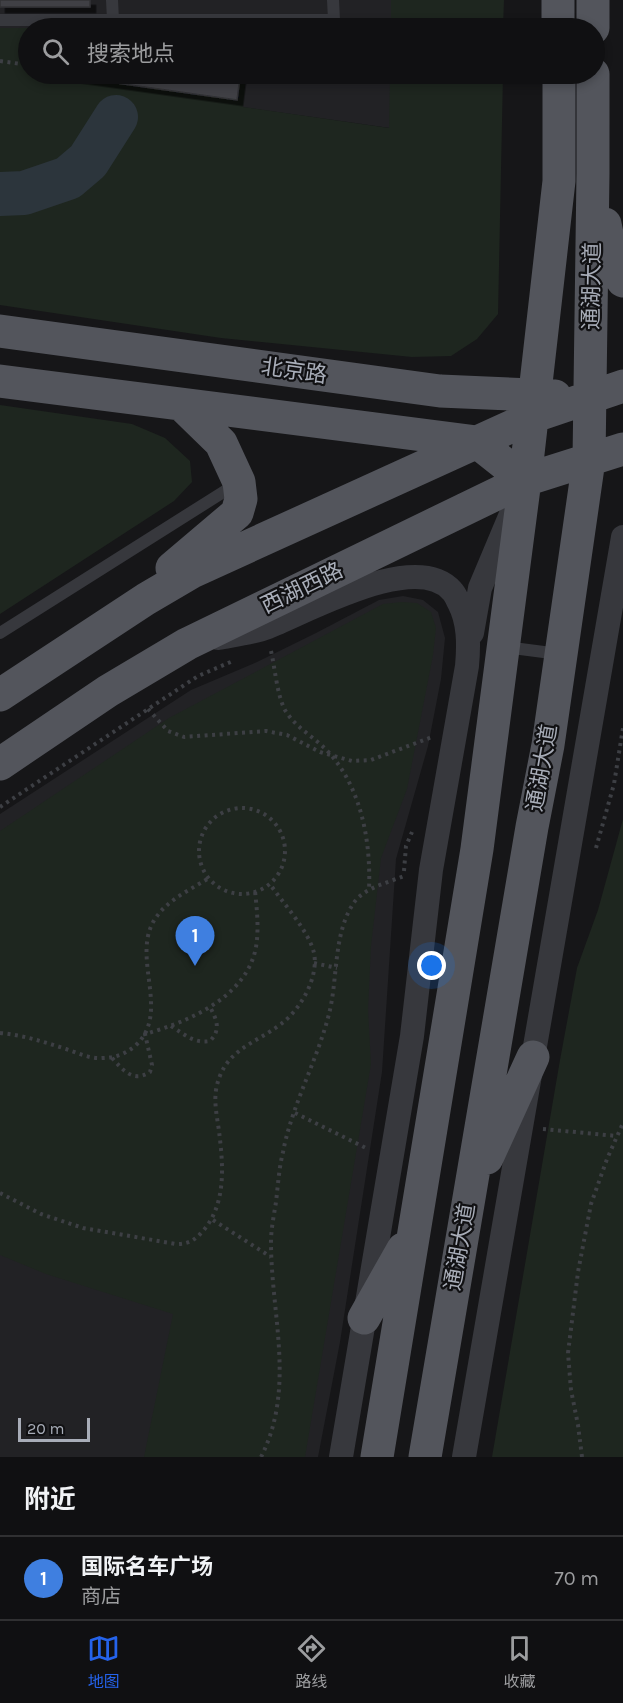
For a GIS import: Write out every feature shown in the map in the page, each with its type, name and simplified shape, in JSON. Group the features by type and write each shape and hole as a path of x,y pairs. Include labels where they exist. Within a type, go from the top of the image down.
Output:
{"main road":[{"path":"558,0 558,18"},
{"path":"593,0 593,18"},
{"name":"通湖大道","path":"425,1457 531,827 548,745 589,460 590,397 573,235 559,181 559,84"},
{"name":"通湖大道","path":"377,1457 477,849 533,406 573,235 593,174 593,84"},
{"path":"593,174 614,268 623,281"},
{"name":"北京路","path":"0,331 440,391 533,406"},
{"path":"0,381 477,442 525,480"},
{"path":"0,695 192,572 477,442 533,406 590,397 623,386"},
{"path":"124,614 161,576 237,513 242,499 239,482 221,443 183,406"},
{"name":"西湖西路","path":"0,764 108,691 187,644 525,480 623,449"},
{"path":"468,1198 533,1057"},
{"path":"364,1318 414,1229"}],"street":[{"path":"341,1457 412,1036 431,870 468,650 480,588 525,480"},
{"path":"464,1457 623,537"},
{"path":"187,644 265,629 385,580 411,576 432,578 452,590 462,608 467,626 468,650"}],"lane":[{"path":"112,0 112,18"},
{"path":"333,0 334,18"},
{"path":"0,20 18,20"},
{"path":"0,633 239,482"},
{"path":"503,647 561,654"}],"path":[{"path":"0,61 18,64"},
{"path":"270,645 284,707 293,722 331,755 352,787 368,845 369,890"},
{"path":"0,807 198,676 240,658"},
{"path":"148,709 168,731 184,737 266,731 287,735 320,752 352,761 371,760 441,733"},
{"path":"243,808 258,811 270,818 280,830 285,844 285,859 279,873 270,884 255,891 231,892 219,887 209,878 202,866 199,853 200,840 206,827 215,817 228,810 243,808"},
{"path":"403,887 406,846 414,825"},
{"path":"261,1457 273,1426 279,1395 281,1367 271,1240 283,1151 329,1015 335,989 343,925 348,913 355,901 369,890 404,876"},
{"path":"0,1033 21,1035 98,1059 112,1058 126,1053 142,1039 150,1023 147,950 148,937 154,920 167,905 209,878"},
{"path":"0,1193 41,1214 83,1228 176,1244 187,1244 197,1238 213,1220 220,1194 222,1174 215,1106 216,1090 221,1073 231,1056 282,1024 293,1012 309,987 314,963 314,952 304,933 270,884"},
{"path":"145,1034 171,1026 210,1007 242,981 251,965 256,948 258,924 255,891"},
{"path":"314,963 337,968"},
{"path":"171,1026 192,1040 210,1041 218,1029 217,1020 210,1007"},
{"path":"112,1058 125,1072 136,1077 143,1077 150,1072 152,1065 145,1034"},
{"path":"295,1113 369,1149"},
{"path":"582,1457 571,1390 568,1353 578,1272 591,1204 623,1123"},
{"path":"542,1129 617,1136"},
{"path":"213,1220 272,1258"}],"shaded area":[{"path":"0,0 391,0 391,18 18,18 18,76 0,73"},
{"path":"391,0 504,0 503,18 391,18"},
{"path":"0,28 18,28 18,84 245,84 243,107 389,128 390,84 503,84 498,314 477,339 451,356 412,357 221,338 0,305"},
{"path":"78,84 390,84 390,128"},
{"path":"0,405 132,424 165,438 190,461 192,482 174,501 0,614"},
{"path":"403,596 423,600 438,612 445,638 441,679 428,746 396,859 382,1072 340,1342 318,1457 0,1457 0,814 191,690 257,662 379,600"},
{"path":"417,603 431,612 436,628 433,655 407,789 381,858 371,946 368,1010 371,1064 305,1457 144,1457 173,1314 46,1274 0,1255 0,831 169,718 383,604"},
{"path":"623,819 623,1457 492,1457 577,968 598,910"}],"building":[{"path":"0,0 90,0 90,7 0,7"},
{"path":"123,84 239,84 237,100"}],"waterway":[{"path":"0,194 24,193 68,178 88,161 116,117"}],"place":[{"name":"国际名车广场","path":"195,966"}]}
